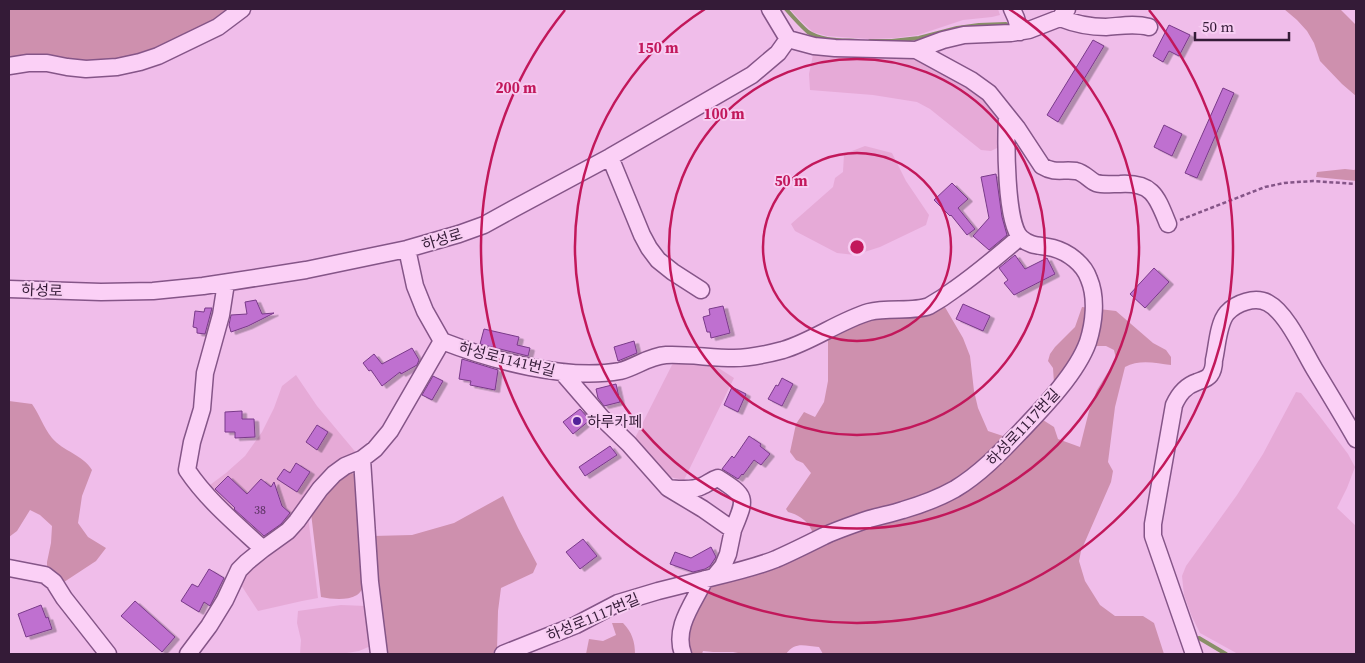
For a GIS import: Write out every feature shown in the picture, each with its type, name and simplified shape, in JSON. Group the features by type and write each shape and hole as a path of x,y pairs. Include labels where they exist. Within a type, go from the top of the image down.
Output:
{"street":[{"path":"9,66 47,63 86,69 117,67 140,62 158,56 218,27 242,9"},
{"path":"770,9 788,39 814,46 835,48 916,50 964,35 1029,30 1064,13 1079,25 1104,27 1138,24 1149,27"},
{"path":"1012,9 1020,32"},
{"name":"하성로","path":"9,288 91,292 153,291 226,283 306,270 407,249 459,234 484,224 610,157 752,75 778,54 788,39"},
{"path":"916,50 971,80 989,93 1017,128 1042,166 1048,170 1081,172 1096,183 1133,183 1143,187 1153,193 1168,224"},
{"path":"1006,116 1009,200 1014,222 1020,236"},
{"path":"610,157 649,248 658,260 701,290"},
{"name":"하성로1141번길","path":"407,249 414,286 442,341 515,363 562,372 603,372 621,370 651,358 665,355 736,358 780,350 801,344 853,317 884,309 928,306 980,271 1020,236"},
{"name":"하성로1117번길","path":"503,654 576,625 618,603 774,560 824,536 868,519 903,510 954,489 987,466 1045,407 1059,389 1078,362 1088,343 1093,321 1094,298 1090,279 1084,270 1074,259 1065,253 1029,243 1020,236"},
{"path":"226,283 221,315 205,373 202,409 190,449 187,470 195,482 263,549"},
{"path":"1194,654 1153,536 1153,524 1174,405 1178,395 1186,387 1204,380 1210,375 1221,324 1225,315 1233,307 1257,300 1266,302 1276,308 1292,329 1356,439"},
{"name":"하성로1141번길","path":"188,654 209,626 240,570 247,562 288,532 320,489 334,474 345,466 362,459 375,449 390,431 442,341"},
{"path":"562,372 601,417 630,444 668,488 704,509 733,530"},
{"path":"362,459 370,582 378,654"},
{"path":"668,488 692,489 704,486 711,480 718,478 740,493 743,502 723,566 710,578 682,625 680,644 684,654"},
{"path":"9,568 45,575 54,582 64,598 108,654"}],"path":[{"path":"1168,224 1265,187 1284,183 1313,181 1356,184"}],"shaded area":[{"path":"9,9 231,9 194,31 133,62 9,61"},
{"path":"790,9 998,9 1000,15 963,20 918,35 870,39 827,36 813,32"},
{"path":"1284,9 1340,9 1356,25 1356,96 1320,61 1314,43 1307,31"},
{"path":"814,50 914,55 988,97 1001,121 1001,143 991,151 981,150 930,109 917,102 873,95 810,90 809,74"},
{"path":"865,146 892,153 906,181 929,215 926,225 880,247 855,255 837,253 795,231 791,224 833,187 835,178 843,172 844,154"},
{"path":"1356,169 1356,181 1316,177 1317,172"},
{"path":"942,302 963,338 970,356 978,408 988,431 1003,436 1029,435 1043,420 1054,427 1058,439 1080,447 1089,411 1097,390 1116,359 1114,350 1106,346 1095,346 1054,383 1053,368 1048,361 1050,354 1075,327 1082,307 1116,311 1153,343 1166,350 1171,357 1171,365 1142,362 1125,367 1115,407 1108,462 1113,471 1111,482 1081,551 1079,561 1085,581 1100,605 1115,616 1143,616 1154,623 1164,654 823,654 819,647 801,645 793,647 786,654 743,654 703,651 702,654 688,654 685,628 710,585 814,545 813,532 807,523 786,509 811,473 790,452 796,424 804,412 815,417 824,402 828,381 828,336 859,320"},
{"path":"673,363 700,363 717,367 734,378 684,480 665,476 635,438"},
{"path":"296,375 317,406 358,455 295,517 262,544 206,488 245,456 262,432 282,386"},
{"path":"1296,392 1301,393 1321,418 1348,454 1355,467 1337,508 1356,526 1356,654 1238,654 1200,633 1184,595 1182,576 1186,566 1237,495 1263,454"},
{"path":"9,401 32,404 52,438 84,460 92,470 82,496 78,523 88,537 106,548 96,561 61,584 47,570 52,526 40,515 30,510 17,531 9,537"},
{"path":"348,472 355,474 364,586 357,595 348,598 334,599 321,597 311,513 324,494"},
{"path":"503,496 537,564 533,573 501,588 498,611 497,651 491,654 384,654 373,536 412,535 454,523"},
{"path":"308,516 318,598 258,611 241,585 247,571"},
{"path":"341,605 366,606 373,645 359,651 341,654 300,654 301,640 297,623 298,611"},
{"path":"612,623 623,623 629,630 635,654 586,654 589,639 603,641 616,635"}],"building":[{"path":"1169,25 1190,35 1179,56 1169,51 1163,62 1153,56"},
{"path":"1093,40 1104,46 1058,122 1047,115"},
{"path":"1223,88 1234,93 1197,178 1185,173"},
{"path":"1164,125 1182,134 1172,156 1154,147"},
{"path":"996,174 1002,217 1007,235 989,250 973,236 989,218 981,177"},
{"path":"952,183 968,199 958,208 975,229 967,235 951,215 934,200"},
{"path":"1015,255 1025,269 1047,258 1055,274 1014,295 1004,283 1008,280 999,268"},
{"path":"1154,268 1169,282 1145,308 1130,294"},
{"path":"256,300 262,314 274,313 231,332 229,325 231,315 247,314 245,302"},
{"path":"963,304 990,316 983,331 956,319"},
{"path":"723,306 730,333 711,338 710,332 707,332 703,317 710,315 709,309"},
{"path":"205,308 212,308 205,334 197,333 197,328 193,327 195,311 204,312"},
{"path":"484,329 519,337 517,345 530,348 528,356 480,344"},
{"path":"634,341 637,353 618,361 614,347"},
{"path":"412,348 419,360 417,365 401,374 400,372 382,386 371,370 369,371 363,363 374,354 382,364"},
{"path":"462,359 498,370 495,390 470,385 471,381 459,379"},
{"path":"433,376 443,381 432,400 422,395"},
{"path":"782,378 793,384 782,406 768,399"},
{"path":"616,384 620,402 604,406 598,398 596,389"},
{"path":"732,387 746,394 738,412 724,405"},
{"name":"하루카페","path":"580,409 590,420 573,434 563,422"},
{"path":"242,411 242,419 254,419 255,437 235,438 235,432 225,432 225,412"},
{"path":"317,425 328,432 317,450 306,442"},
{"path":"749,436 761,444 760,446 770,454 761,465 754,460 738,479 722,469 732,456 734,458"},
{"path":"610,446 617,455 585,476 579,467"},
{"path":"296,463 310,472 297,492 277,479 284,469 290,473"},
{"path":"228,476 247,494 261,479 271,487 274,482 282,506 290,513 281,524 264,536 215,489"},
{"path":"583,539 597,556 580,569 566,552"},
{"path":"711,547 716,557 710,566 705,569 693,572 670,564 675,552 691,558"},
{"path":"209,569 224,578 210,606 204,602 199,612 181,601 192,584 198,587"},
{"path":"135,601 175,637 162,652 121,616"},
{"path":"41,605 52,629 26,637 18,614"}],"waterway":[{"path":"786,9 813,35 832,40 858,41"},
{"path":"870,41 919,38 957,28 1006,24"},
{"path":"1199,638 1226,654"}],"place":[{"name":"하루카페","path":"577,421"}]}
